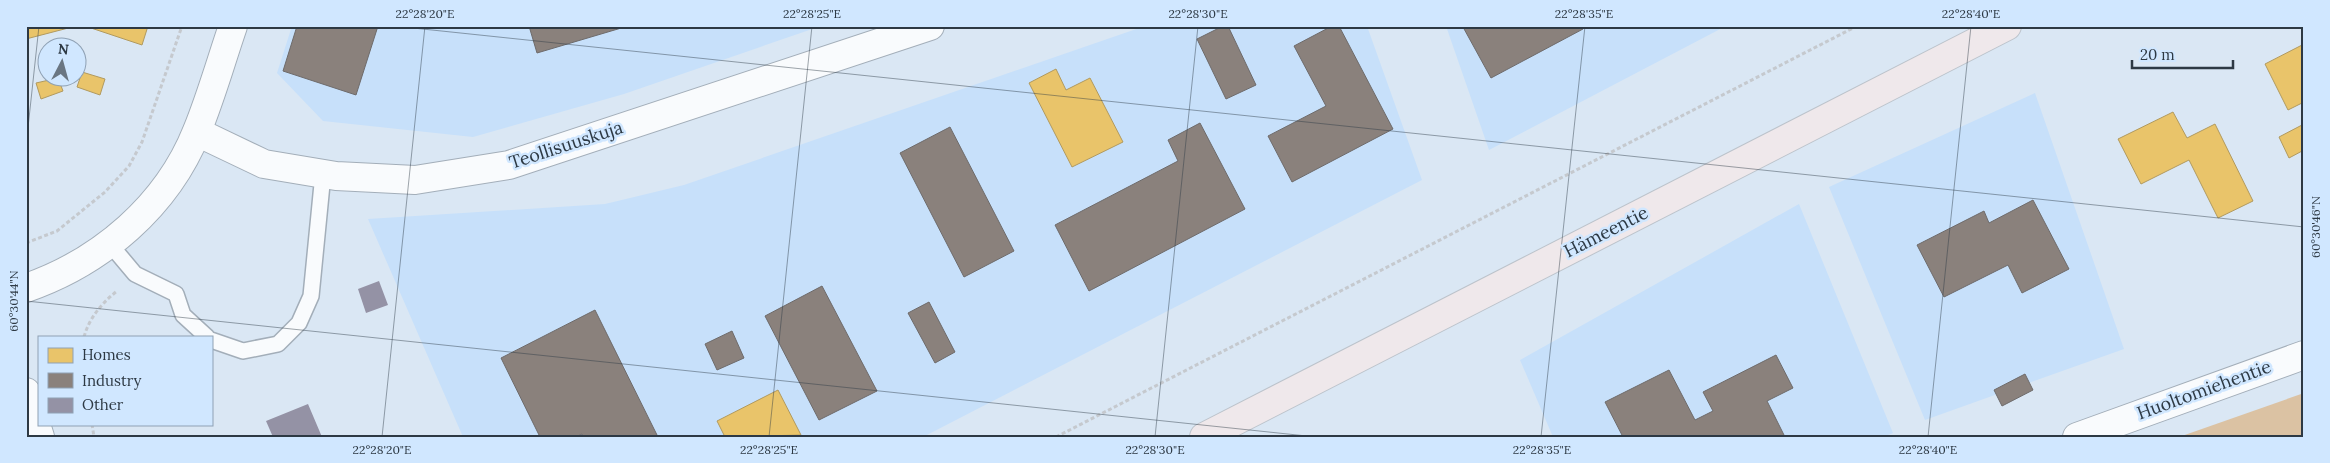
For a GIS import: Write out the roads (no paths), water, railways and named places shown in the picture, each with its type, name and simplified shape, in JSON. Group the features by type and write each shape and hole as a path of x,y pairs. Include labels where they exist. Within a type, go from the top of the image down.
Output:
{"highway":[{"name":"Hämeentie","path":"1204,437 2007,26"}],"street":[{"path":"26,288 57,277 98,252 139,218 168,185 196,132 233,26"},
{"name":"Teollisuuskuja","path":"196,132 264,164 336,176 415,180 509,165 930,26"},
{"name":"Huoltomiehentie","path":"2077,437 2304,355"},
{"path":"26,392 40,437"}],"lane":[{"path":"212,340 243,351 278,344 299,323 311,296 323,174"},
{"path":"109,243 135,274 176,294 183,315 206,336"}]}
